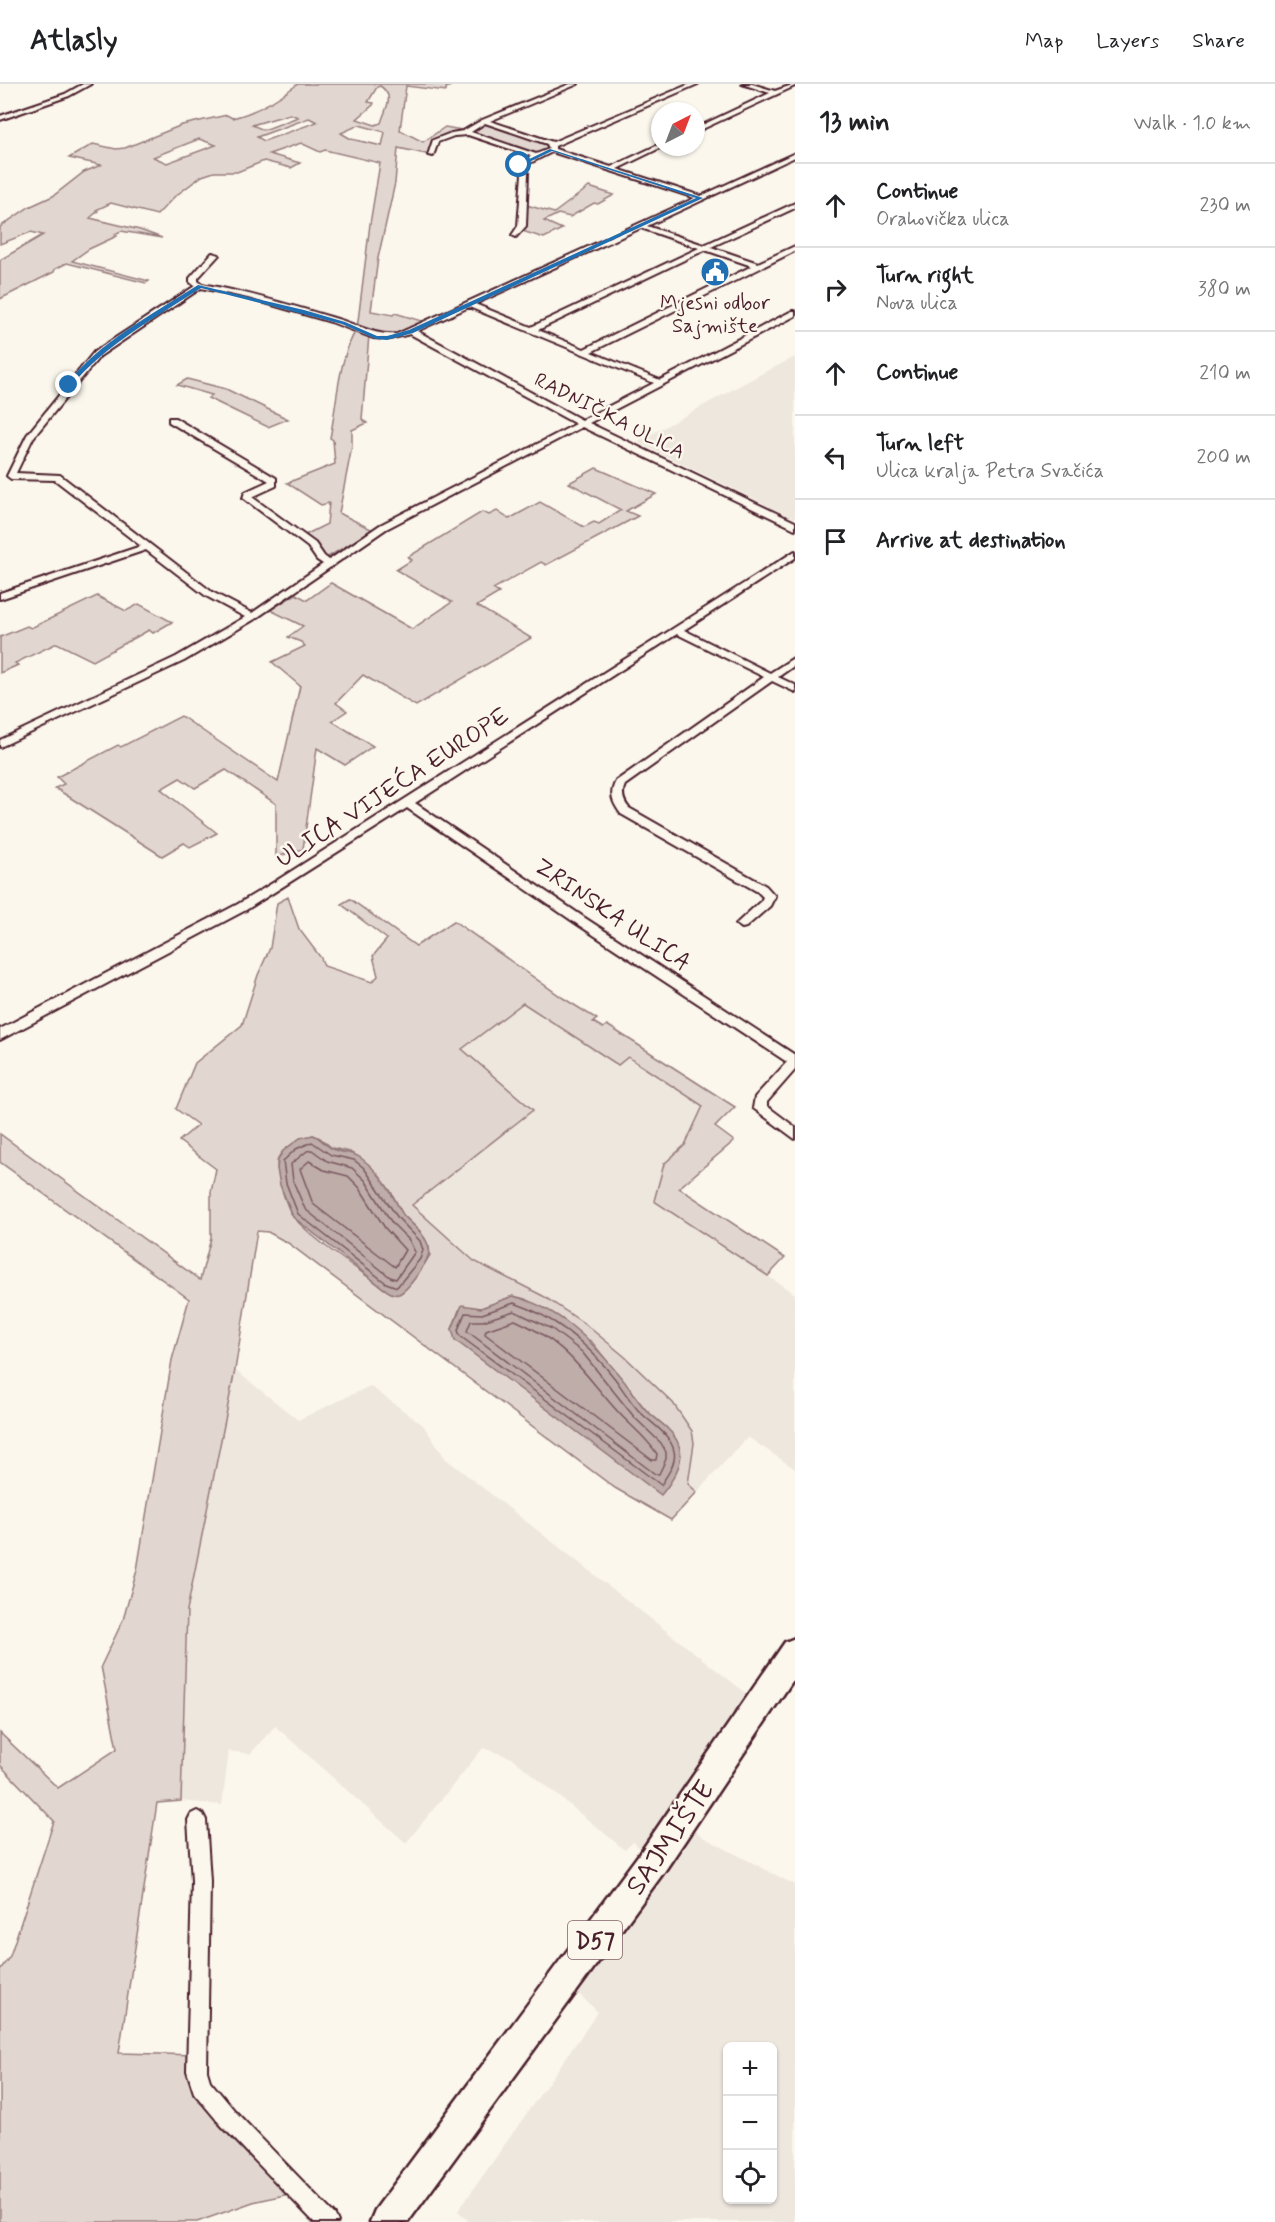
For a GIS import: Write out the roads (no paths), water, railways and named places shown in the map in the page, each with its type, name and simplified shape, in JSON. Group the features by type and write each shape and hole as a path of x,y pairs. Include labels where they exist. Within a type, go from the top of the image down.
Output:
{"main road":[{"name":"SAJMIŠTE","path":"387,2222 653,1861 795,1652"}],"street":[{"path":"0,118 67,95 88,84"},
{"path":"466,133 484,121 575,84"},
{"path":"516,235 522,226 525,178 525,173 517,167 552,147 695,84"},
{"path":"745,84 775,93"},
{"path":"705,126 795,84"},
{"path":"484,121 611,169 701,198"},
{"path":"431,155 435,141 453,134 466,133 536,156"},
{"path":"611,169 651,150"},
{"path":"215,255 193,280 198,288 344,323 376,337 387,338 411,331 795,155"},
{"path":"531,330 795,205"},
{"path":"784,210 795,215"},
{"path":"641,226 759,267"},
{"path":"586,351 795,248"},
{"path":"11,476 30,437 42,425 47,414 86,365 106,347 198,288"},
{"path":"468,304 661,383"},
{"path":"0,744 142,679 252,617 383,527 795,313"},
{"name":"RADNIČKA ULICA","path":"411,331 581,423 795,526"},
{"path":"172,420 273,480 273,484 248,494 247,498 312,546 320,558 330,564"},
{"path":"0,476 57,477 209,594 252,617"},
{"path":"0,596 147,548"},
{"name":"ULICA VIJEĆA EUROPE","path":"0,1035 242,907 795,554"},
{"path":"677,630 795,689"},
{"path":"742,924 766,903 769,896 762,889 625,811 616,797 616,789 621,783 795,660"},
{"name":"ZRINSKA ULICA","path":"408,803 795,1061 759,1101 760,1108 795,1134"},
{"path":"197,1820 201,1881 197,2072 201,2086 328,2222"}],"water":[{"path":"313,1135 331,1148 358,1156 370,1165 385,1183 403,1214 426,1240 429,1254 423,1267 413,1281 399,1294 393,1294 383,1288 293,1217 280,1185 278,1159 283,1151 300,1138"},
{"path":"513,1296 545,1308 585,1337 644,1408 674,1436 680,1449 680,1461 672,1480 661,1495 455,1340 452,1329 462,1305 481,1308"}],"place":[{"name":"Mjesni odbor Sajmište","path":"715,272"}]}
